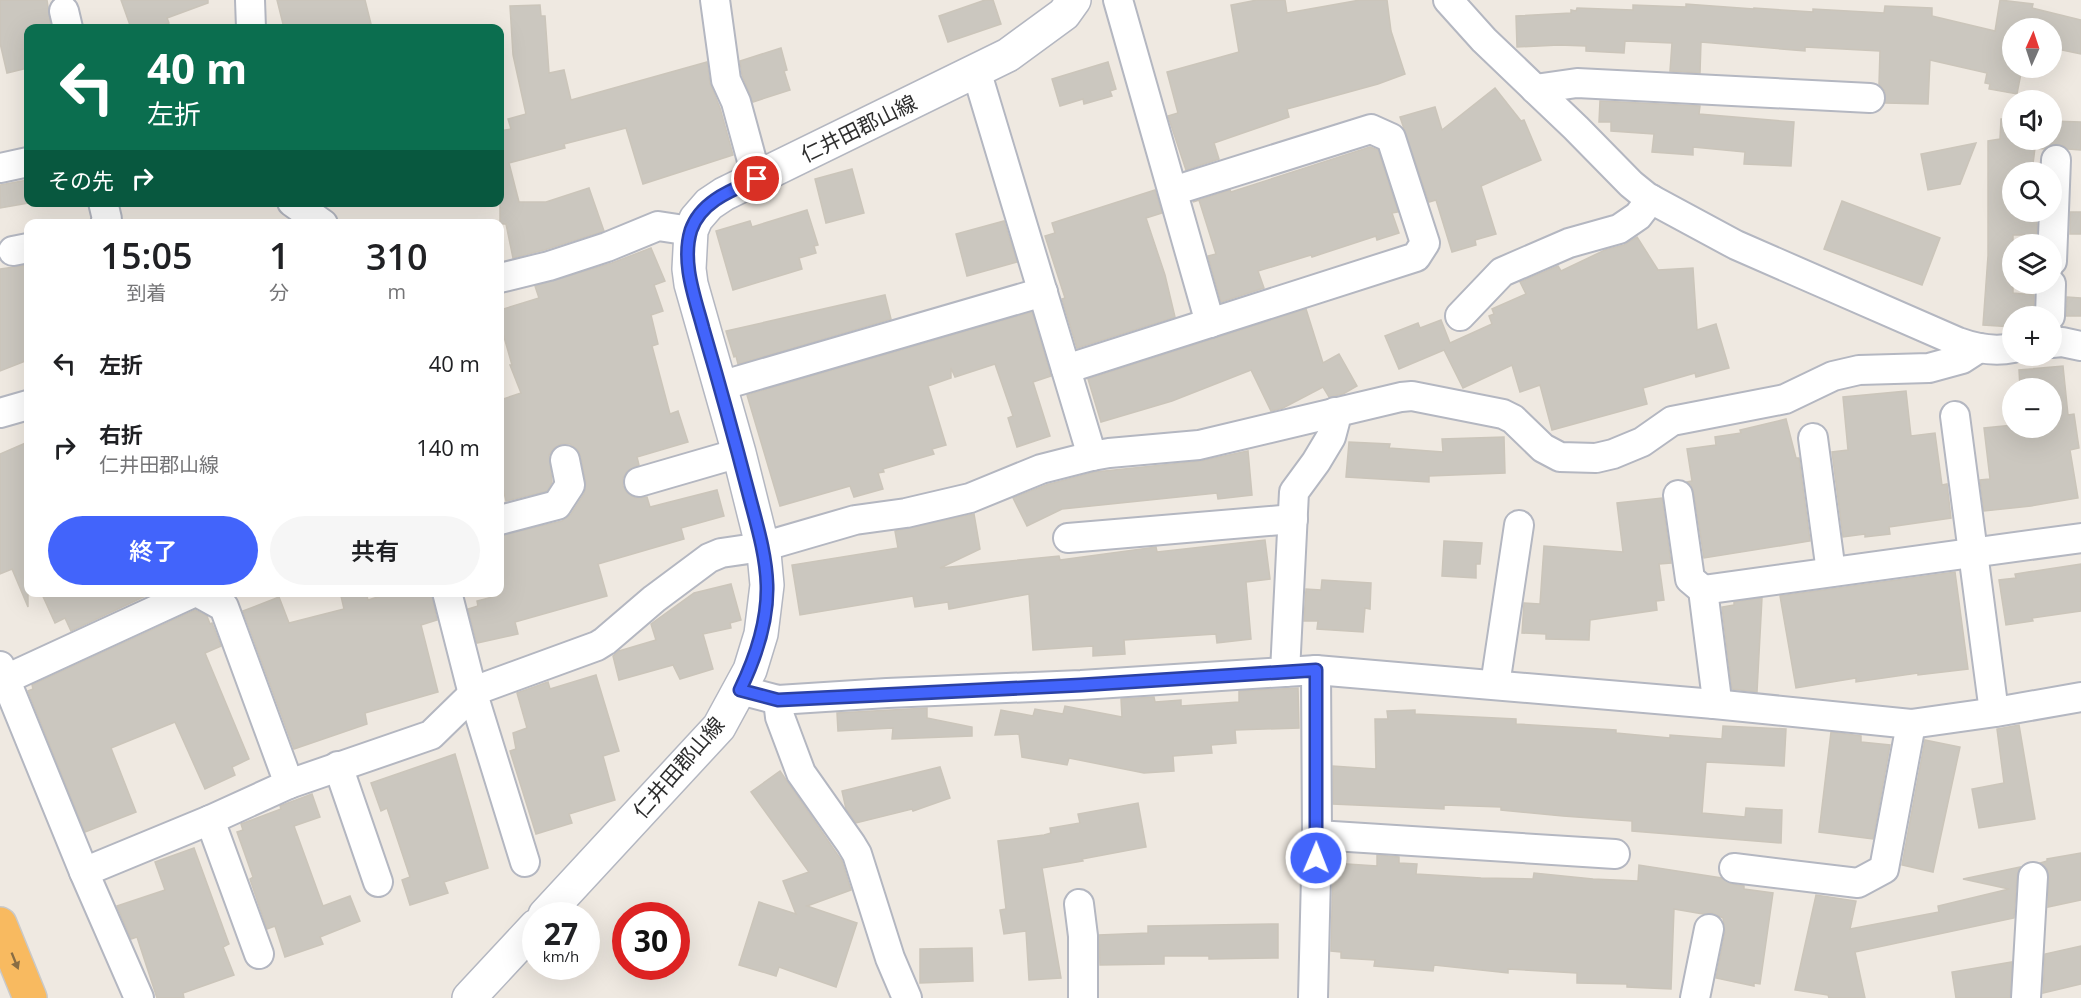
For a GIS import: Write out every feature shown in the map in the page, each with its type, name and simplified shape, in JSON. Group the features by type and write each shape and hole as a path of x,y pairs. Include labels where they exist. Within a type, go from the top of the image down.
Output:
{"highway":[{"path":"0,924 30,998"}],"main road":[{"name":"仁井田郡山線","path":"557,902 719,727 740,690 756,653 764,620 767,585 762,547 739,453 691,284 688,249 696,219 709,204 724,194 1008,55 1064,14 1074,0"},
{"path":"469,998 522,941"}],"street":[{"path":"250,0 251,24"},
{"path":"715,0 726,80 736,102 757,179"},
{"path":"1118,0 1210,323"},
{"path":"1448,0 1484,40 1631,184 1651,199 1736,245 1959,342 1979,348 2002,350"},
{"path":"976,70 1092,456"},
{"path":"1535,89 1577,83 1870,98"},
{"path":"1066,369 1416,257 1425,243 1391,138 1371,129 1173,191"},
{"path":"2053,234 2056,160"},
{"path":"0,168 24,163"},
{"path":"1460,316 1502,272 1569,243 1619,229 1638,216 1651,199"},
{"path":"299,207 316,219"},
{"path":"504,277 607,247 658,226 691,231"},
{"path":"720,386 1043,292"},
{"path":"2062,342 2081,346"},
{"path":"84,872 210,820 289,784 431,735 482,688 597,646 654,599 710,558 734,550 762,547 855,520 906,513 970,498 1041,469 1092,456 1120,451 1199,445 1401,397 1412,396 1503,414 1513,419 1543,448 1560,456 1596,458 1613,454 1642,442 1672,421 1785,399 1833,376 1859,370 1929,368 1962,359 1979,348"},
{"path":"0,413 24,406"},
{"path":"1285,672 1294,492 1316,462 1331,436 1335,412"},
{"path":"1955,416 1994,712"},
{"path":"1813,438 1831,572"},
{"path":"639,482 739,453"},
{"path":"504,519 557,505 570,485 565,460"},
{"path":"1678,495 1690,579 1703,590 1716,692 1714,704"},
{"path":"1068,538 1293,519"},
{"path":"1496,685 1519,525"},
{"path":"1703,590 2081,538"},
{"path":"140,998 84,872 3,672 184,597"},
{"path":"205,597 224,607 289,784"},
{"path":"448,597 473,694 525,862"},
{"path":"1313,998 1317,835 1316,670"},
{"path":"740,690 778,700 1316,670 1714,704 1911,724 2081,697"},
{"path":"778,700 780,717 801,773 852,844 890,958 907,998"},
{"path":"1734,868 1858,883 1884,869 1911,724"},
{"path":"338,766 378,882"},
{"path":"210,820 259,954"},
{"path":"1317,835 1615,854"},
{"path":"2026,998 2033,877"},
{"path":"1079,904 1083,936 1083,998"},
{"path":"1695,998 1709,929"}],"building":[{"path":"0,0 47,0 50,24 24,24 24,69 7,73 0,43"},
{"path":"121,0 208,0 208,3 167,18 169,23 166,24 130,24"},
{"path":"277,0 365,0 371,24 283,24"},
{"path":"985,0 993,0 1001,24 948,42 939,16"},
{"path":"1257,0 1285,0 1287,13 1360,0 1387,0 1391,31 1405,74 1378,84 1287,109 1289,117 1214,143 1219,159 1186,170 1168,116 1178,113 1167,72 1239,52 1231,5"},
{"path":"2000,0 2033,4 2032,8 2081,20 2081,54 2062,50 2062,18 2002,18 2002,78 2020,78 2018,90 2002,91 1989,89 1990,84 1985,83 1987,73 1930,60 1928,104 1885,103 1885,91 1879,84 1880,51 1805,47 1805,51 1701,42 1700,73 1670,71 1672,43 1625,41 1624,53 1586,51 1586,46 1517,47 1516,16 1571,13 1571,10 1576,11 1577,8 1633,10 1633,5 1686,7 1686,4 1813,12 1813,9 1884,13 1885,6 1932,8 1932,16 1995,31"},
{"path":"540,5 541,16 545,16 549,73 564,70 571,100 707,62 710,83 720,108 733,155 643,184 626,128 564,144 565,148 509,163 519,202 546,202 589,188 604,231 513,258 506,224 504,224 504,219 500,219 500,207 504,207 504,130 511,129 508,119 526,114 513,55 510,6"},
{"path":"781,48 787,70 784,71 790,90 753,102 742,75 740,61"},
{"path":"1108,62 1116,89 1110,91 1112,96 1084,104 1083,99 1060,106 1052,79"},
{"path":"1495,88 1521,121 1524,120 1541,160 1481,186 1496,234 1475,240 1476,245 1452,252 1436,200 1429,202 1400,117 1435,107 1442,130"},
{"path":"1600,101 1700,106 1699,114 1794,122 1791,166 1744,164 1745,152 1693,147 1693,155 1652,152 1654,134 1611,131 1611,122 1599,122"},
{"path":"2002,119 2002,150 2035,150 2033,162 2002,162 2002,222 2037,222 2037,234 2002,234 2002,294 2034,295 2034,306 2002,306 2002,326 1983,325 1988,256 1988,141 2000,139"},
{"path":"2062,121 2081,122 2081,150 2068,149 2062,146"},
{"path":"1976,143 1960,184 1928,190 1921,154"},
{"path":"1370,147 1378,150 1398,212 1392,213 1399,233 1377,240 1376,236 1312,257 1311,255 1258,271 1264,288 1221,302 1208,256 1216,254 1199,200 1230,190 1231,192"},
{"path":"852,169 864,213 826,223 815,179"},
{"path":"24,181 24,204 0,208 0,185"},
{"path":"1155,190 1162,213 1146,218 1165,275 1175,317 1077,348 1062,299 1065,298 1045,236 1055,233 1052,223"},
{"path":"1842,201 1940,238 1922,285 1824,249"},
{"path":"807,210 818,245 814,246 816,253 799,258 802,269 733,290 716,231 750,221 752,227"},
{"path":"2070,212 2081,212 2081,234 2070,234"},
{"path":"1004,221 1017,262 967,276 956,234"},
{"path":"1637,237 1658,270 1693,268 1697,330 1716,324 1729,368 1696,377 1695,373 1643,388 1647,404 1552,430 1540,385 1520,392 1512,365 1463,388 1444,350 1399,369 1385,336 1418,323 1420,328 1441,320 1450,343 1492,324 1489,316 1494,314 1492,309 1526,294 1520,282 1558,266 1561,271 1605,250 1624,245"},
{"path":"651,248 665,281 654,285 663,311 651,315 658,344 652,346 670,414 678,411 688,442 637,457 639,465 627,471 623,478 623,486 627,493 635,498 647,497 650,507 717,490 724,516 681,528 684,539 598,564 607,596 515,622 518,634 477,643 468,609 478,606 477,601 504,597 504,535 562,521 571,514 584,494 586,483 578,450 570,444 561,444 549,455 552,482 547,491 506,501 504,492 504,399 521,393 510,365 512,365 504,337 504,309 539,298 535,286 612,263"},
{"path":"24,266 24,362 0,371 0,269"},
{"path":"885,295 891,319 738,364 736,356 734,357 726,331"},
{"path":"2067,297 2081,298 2081,316 2066,316"},
{"path":"1306,309 1323,363 1339,354 1357,386 1343,394 1329,397 1323,387 1283,408 1271,411 1251,370 1172,401 1101,422 1088,379"},
{"path":"1032,312 1051,376 1033,382 1050,436 1017,447 1008,418 1013,416 995,364 955,377 951,368 951,378 928,386 946,445 932,449 934,454 883,469 884,472 878,473 883,489 854,497 850,486 780,506 747,395"},
{"path":"2063,366 2068,415 2074,414 2079,448 2070,450 2078,498 1984,511 1980,480 1990,479 1984,428 2002,426 2002,438 2062,438 2062,378 2019,378 2019,370"},
{"path":"1906,391 1911,436 1935,433 1942,485 1947,484 1951,518 1889,527 1890,534 1843,537 1832,452 1848,450 1843,397"},
{"path":"1786,419 1796,458 1799,458 1810,541 1704,558 1694,493 1687,482 1692,481 1687,449 1716,445 1715,437 1741,433 1740,430"},
{"path":"1504,437 1505,473 1429,476 1429,482 1346,477 1349,442 1390,444 1389,448 1443,452 1442,439"},
{"path":"24,444 24,597 28,597 28,607 12,569 0,574 0,454"},
{"path":"1248,451 1252,495 1218,499 1217,493 1062,509 1027,526 1013,498 1046,485 1095,472 1201,461"},
{"path":"1662,498 1671,563 1659,564 1664,600 1656,601 1657,610 1590,620 1589,640 1546,639 1546,634 1522,633 1524,603 1540,604 1544,546 1623,552 1617,503"},
{"path":"974,514 980,549 940,568 1059,556 1060,560 1156,547 1157,552 1265,540 1270,579 1246,582 1251,639 1217,643 1216,634 1124,640 1125,654 1093,656 1093,646 1033,650 1029,594 949,609 948,602 915,607 913,596 800,615 792,565 898,548 895,531"},
{"path":"1444,541 1482,543 1480,564 1476,564 1476,578 1442,576"},
{"path":"2081,564 2081,611 2032,618 2033,621 2006,625 1999,580 2016,578 2015,574"},
{"path":"1955,572 1968,669 1856,682 1856,678 1796,688 1780,596"},
{"path":"1322,580 1371,583 1370,609 1365,608 1363,632 1317,629 1318,621 1304,621 1306,589 1321,590"},
{"path":"731,584 741,620 730,623 731,628 703,634 713,669 680,679 673,665 619,680 613,656 619,651 656,640 651,624 694,593"},
{"path":"43,597 143,597 71,631 65,618 55,623"},
{"path":"279,597 289,623 344,609 341,597 367,597 368,600 378,597 432,597 437,620 421,625 438,692 365,713 367,724 294,749 243,611"},
{"path":"1762,598 1757,692 1732,689 1722,607 1734,605 1734,602"},
{"path":"195,610 207,616 221,646 205,653 249,759 232,767 235,775 205,789 175,722 111,748 136,812 85,832 28,691 33,689 32,685"},
{"path":"596,675 619,751 603,756 615,800 569,814 572,823 536,834 510,751 516,749 513,733 527,728 517,693 548,682 550,689"},
{"path":"1298,688 1299,728 1235,730 1236,743 1211,745 1212,753 1173,756 1174,771 1144,773 1069,758 1067,765 1022,757 1019,734 995,735 1001,710 1033,716 1035,709 1063,714 1065,706 1122,717 1121,699 1154,697 1155,702 1181,700 1181,706 1239,702 1239,691"},
{"path":"927,708 927,718 972,727 972,736 892,739 893,728 838,731 837,713"},
{"path":"1415,710 1415,714 1516,719 1516,724 1616,730 1616,733 1670,738 1670,735 1722,739 1723,726 1786,729 1784,766 1706,762 1702,813 1745,817 1746,808 1782,810 1781,843 1632,831 1632,821 1501,810 1501,807 1444,805 1444,809 1333,804 1333,766 1376,769 1375,719 1388,719 1387,711"},
{"path":"2019,725 2035,819 1979,828 1972,789 2004,783 1997,729"},
{"path":"1831,732 1861,736 1861,742 1890,745 1873,839 1819,832"},
{"path":"1925,740 1960,747 1933,872 1902,865"},
{"path":"455,754 488,868 444,882 448,893 410,905 402,880 410,877 387,808 381,811 371,783"},
{"path":"940,767 950,798 913,811 912,809 856,823 846,809 842,791"},
{"path":"780,771 842,861 851,890 807,906 857,923 836,987 779,967 776,976 739,965 759,902 796,914 783,881 809,872 751,792"},
{"path":"312,794 320,817 294,826 323,906 350,896 360,921 320,937 323,944 285,957 275,926 267,929 250,879 253,877 237,832 243,830 241,824"},
{"path":"1138,803 1146,847 1042,868 1061,978 1029,980 1026,931 1004,934 1000,910 1006,909 998,841 1044,835 1051,833 1050,828 1080,823 1078,814"},
{"path":"194,848 229,944 223,947 234,975 183,993 184,998 157,998 137,937 131,939 117,906 165,890 155,862"},
{"path":"2081,853 2081,900 2048,907 2049,877 2047,869 2040,863 2047,859"},
{"path":"1377,855 1399,857 1399,863 1417,864 1416,874 1533,879 1534,873 1638,881 1639,865 1722,878 1731,884 1744,886 1744,889 1773,893 1760,984 1754,983 1754,986 1716,978 1725,932 1723,918 1712,913 1703,914 1674,909 1671,989 1627,987 1627,984 1577,983 1577,973 1508,969 1508,973 1434,965 1433,971 1374,966 1375,960 1341,958 1341,952 1331,951 1333,863 1377,866"},
{"path":"2020,867 2017,876 2014,918 1855,952 1865,998 1829,998 1828,995 1795,990 1816,895 1856,901 1850,929 1939,912 1938,906 2009,889 1963,879"},
{"path":"1278,924 1278,958 1209,959 1209,956 1164,956 1164,964 1100,965 1099,935 1148,933 1148,926"},
{"path":"2081,946 2081,984 2043,993 2045,954"},
{"path":"972,948 973,981 920,983 920,949"},
{"path":"2012,962 2010,998 1956,998 1952,972"}],"route":[{"path":"757,179 724,194 709,204 696,219 688,249 691,284 739,453 764,553 767,585 764,620 756,653 740,690 778,700 1081,685 1316,670 1316,858"}]}
